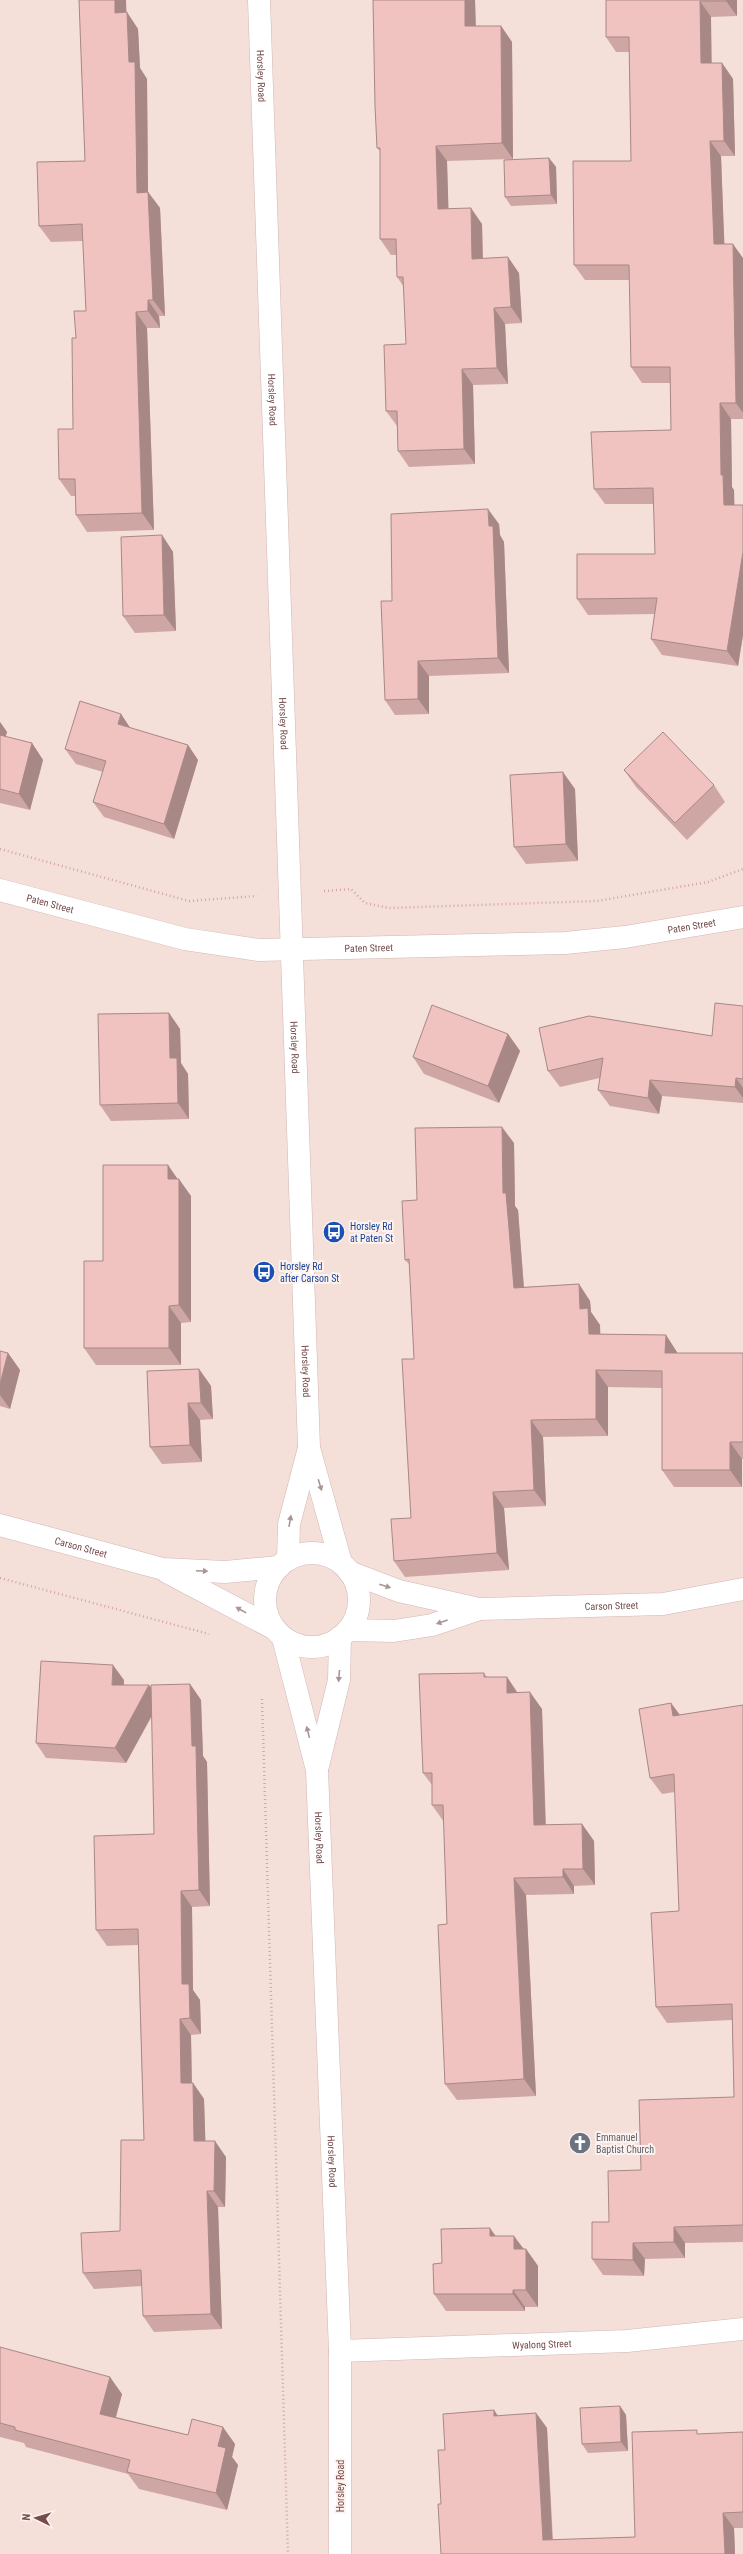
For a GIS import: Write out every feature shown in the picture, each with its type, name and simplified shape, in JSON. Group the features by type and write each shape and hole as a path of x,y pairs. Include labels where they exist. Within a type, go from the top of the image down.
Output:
{"street":[{"name":"Horsley Road","path":"259,0 309,1448 345,1568"},
{"name":"Paten Street","path":"0,890 127,925 202,943 258,950 291,951 566,943 625,937 743,917"},
{"name":"Horsley Road","path":"283,1564 289,1524 309,1448"},
{"name":"Carson Street","path":"0,1525 163,1569 225,1572 283,1564"},
{"path":"321,1554 345,1568 358,1592 358,1604 355,1618 344,1634 332,1643 312,1648 292,1643 279,1634 269,1620 265,1597 272,1576 283,1564 303,1555 321,1554"},
{"name":"Carson Street","path":"345,1568 399,1590 480,1609 663,1604 743,1589"},
{"name":"Carson Street","path":"163,1569 279,1634"},
{"name":"Carson Street","path":"344,1634 417,1628 432,1625 480,1609"},
{"name":"Horsley Road","path":"279,1634 317,1770 340,2351 340,2554"},
{"name":"Horsley Road","path":"317,1770 339,1680 344,1634"},
{"name":"Wyalong Street","path":"340,2351 628,2341 743,2329"}],"path":[{"path":"0,849 189,901 351,889 365,903 389,908 597,901 708,882 743,869"},
{"path":"0,1578 211,1635"},
{"path":"262,1691 288,2554"}],"shaded area":[{"path":"0,0 743,0 743,2554 0,2554"}],"building":[{"path":"79,0 115,0 115,13 127,12 129,62 135,62 137,193 148,192 153,300 148,300 148,311 136,312 142,513 76,515 75,479 59,479 58,429 73,429 72,338 76,338 74,311 86,311 82,224 39,226 37,162 85,161"},
{"path":"373,0 465,0 465,26 501,26 502,143 436,146 438,209 471,208 472,259 508,257 511,307 494,308 497,368 462,369 464,449 398,451 397,411 386,411 384,345 406,344 403,277 397,277 396,239 380,239 380,148 377,148 375,106"},
{"path":"606,0 726,0 700,1 701,63 722,63 724,141 710,141 714,244 733,244 736,403 720,403 721,475 723,475 724,505 743,505 743,552 727,651 651,639 657,598 577,599 577,554 655,554 653,488 594,489 591,432 671,430 670,367 631,367 629,265 574,265 573,161 631,161 629,37 606,37"},
{"path":"549,158 551,195 505,197 504,160"},
{"path":"488,509 489,526 493,526 498,658 418,661 418,699 385,700 381,601 392,601 391,514"},
{"path":"162,535 164,615 123,616 121,537"},
{"path":"80,701 121,714 118,724 188,745 164,824 93,802 106,761 65,749"},
{"path":"663,732 714,785 675,823 624,770"},
{"path":"0,735 32,743 19,794 0,789"},
{"path":"563,772 566,844 514,847 510,775"},
{"path":"715,1003 743,1006 743,1079 736,1078 735,1087 650,1080 648,1098 598,1090 603,1058 548,1071 539,1028 589,1016 712,1036"},
{"path":"432,1005 508,1034 488,1086 413,1057"},
{"path":"169,1013 170,1058 177,1058 178,1103 100,1105 98,1014"},
{"path":"502,1127 503,1193 506,1193 514,1288 579,1284 580,1309 588,1308 589,1334 666,1335 665,1353 743,1353 743,1442 730,1442 730,1470 662,1470 662,1371 596,1370 596,1419 531,1420 534,1490 493,1492 497,1553 394,1561 391,1519 411,1518 402,1359 414,1359 409,1259 405,1260 402,1201 417,1200 415,1128"},
{"path":"103,1165 168,1165 168,1179 179,1179 179,1305 169,1306 169,1348 84,1348 84,1261 103,1261"},
{"path":"0,1351 8,1353 0,1384"},
{"path":"199,1369 201,1403 188,1403 190,1445 150,1447 147,1371"},
{"path":"41,1661 113,1665 112,1685 149,1685 115,1748 36,1743"},
{"path":"484,1673 484,1677 507,1677 507,1693 530,1692 534,1825 582,1824 583,1869 563,1869 563,1877 514,1878 524,2079 445,2084 438,1925 447,1924 443,1805 432,1805 432,1773 423,1773 419,1674"},
{"path":"190,1684 192,1746 196,1746 199,1890 181,1891 182,1984 189,1984 190,2018 180,2019 181,2083 193,2083 194,2141 215,2141 214,2191 207,2191 211,2314 143,2316 141,2270 83,2273 81,2233 120,2231 121,2140 144,2140 138,1929 96,1930 94,1836 154,1834 151,1685"},
{"path":"671,1703 673,1716 743,1705 743,2225 674,2227 674,2242 633,2243 633,2260 592,2259 592,2222 609,2222 608,2171 641,2170 639,2100 734,2097 732,2004 656,2007 651,1913 679,1911 674,1774 650,1778 639,1709"},
{"path":"490,2228 490,2236 514,2236 514,2249 526,2249 526,2290 513,2290 513,2294 434,2294 433,2264 442,2263 441,2229"},
{"path":"0,2347 110,2377 100,2414 188,2435 192,2419 223,2427 218,2446 226,2448 216,2493 127,2472 130,2460 15,2430 15,2427 0,2423"},
{"path":"620,2406 621,2442 582,2444 580,2408"},
{"path":"494,2410 494,2416 536,2413 543,2540 635,2537 632,2432 697,2430 697,2434 743,2432 743,2512 723,2513 725,2554 441,2554 438,2504 441,2504 438,2450 445,2450 443,2414"}],"place":[{"name":"Horsley Rd at Paten St","path":"334,1232"},
{"name":"Horsley Rd after Carson St","path":"264,1272"},
{"name":"Emmanuel Baptist Church","path":"580,2143"}]}
